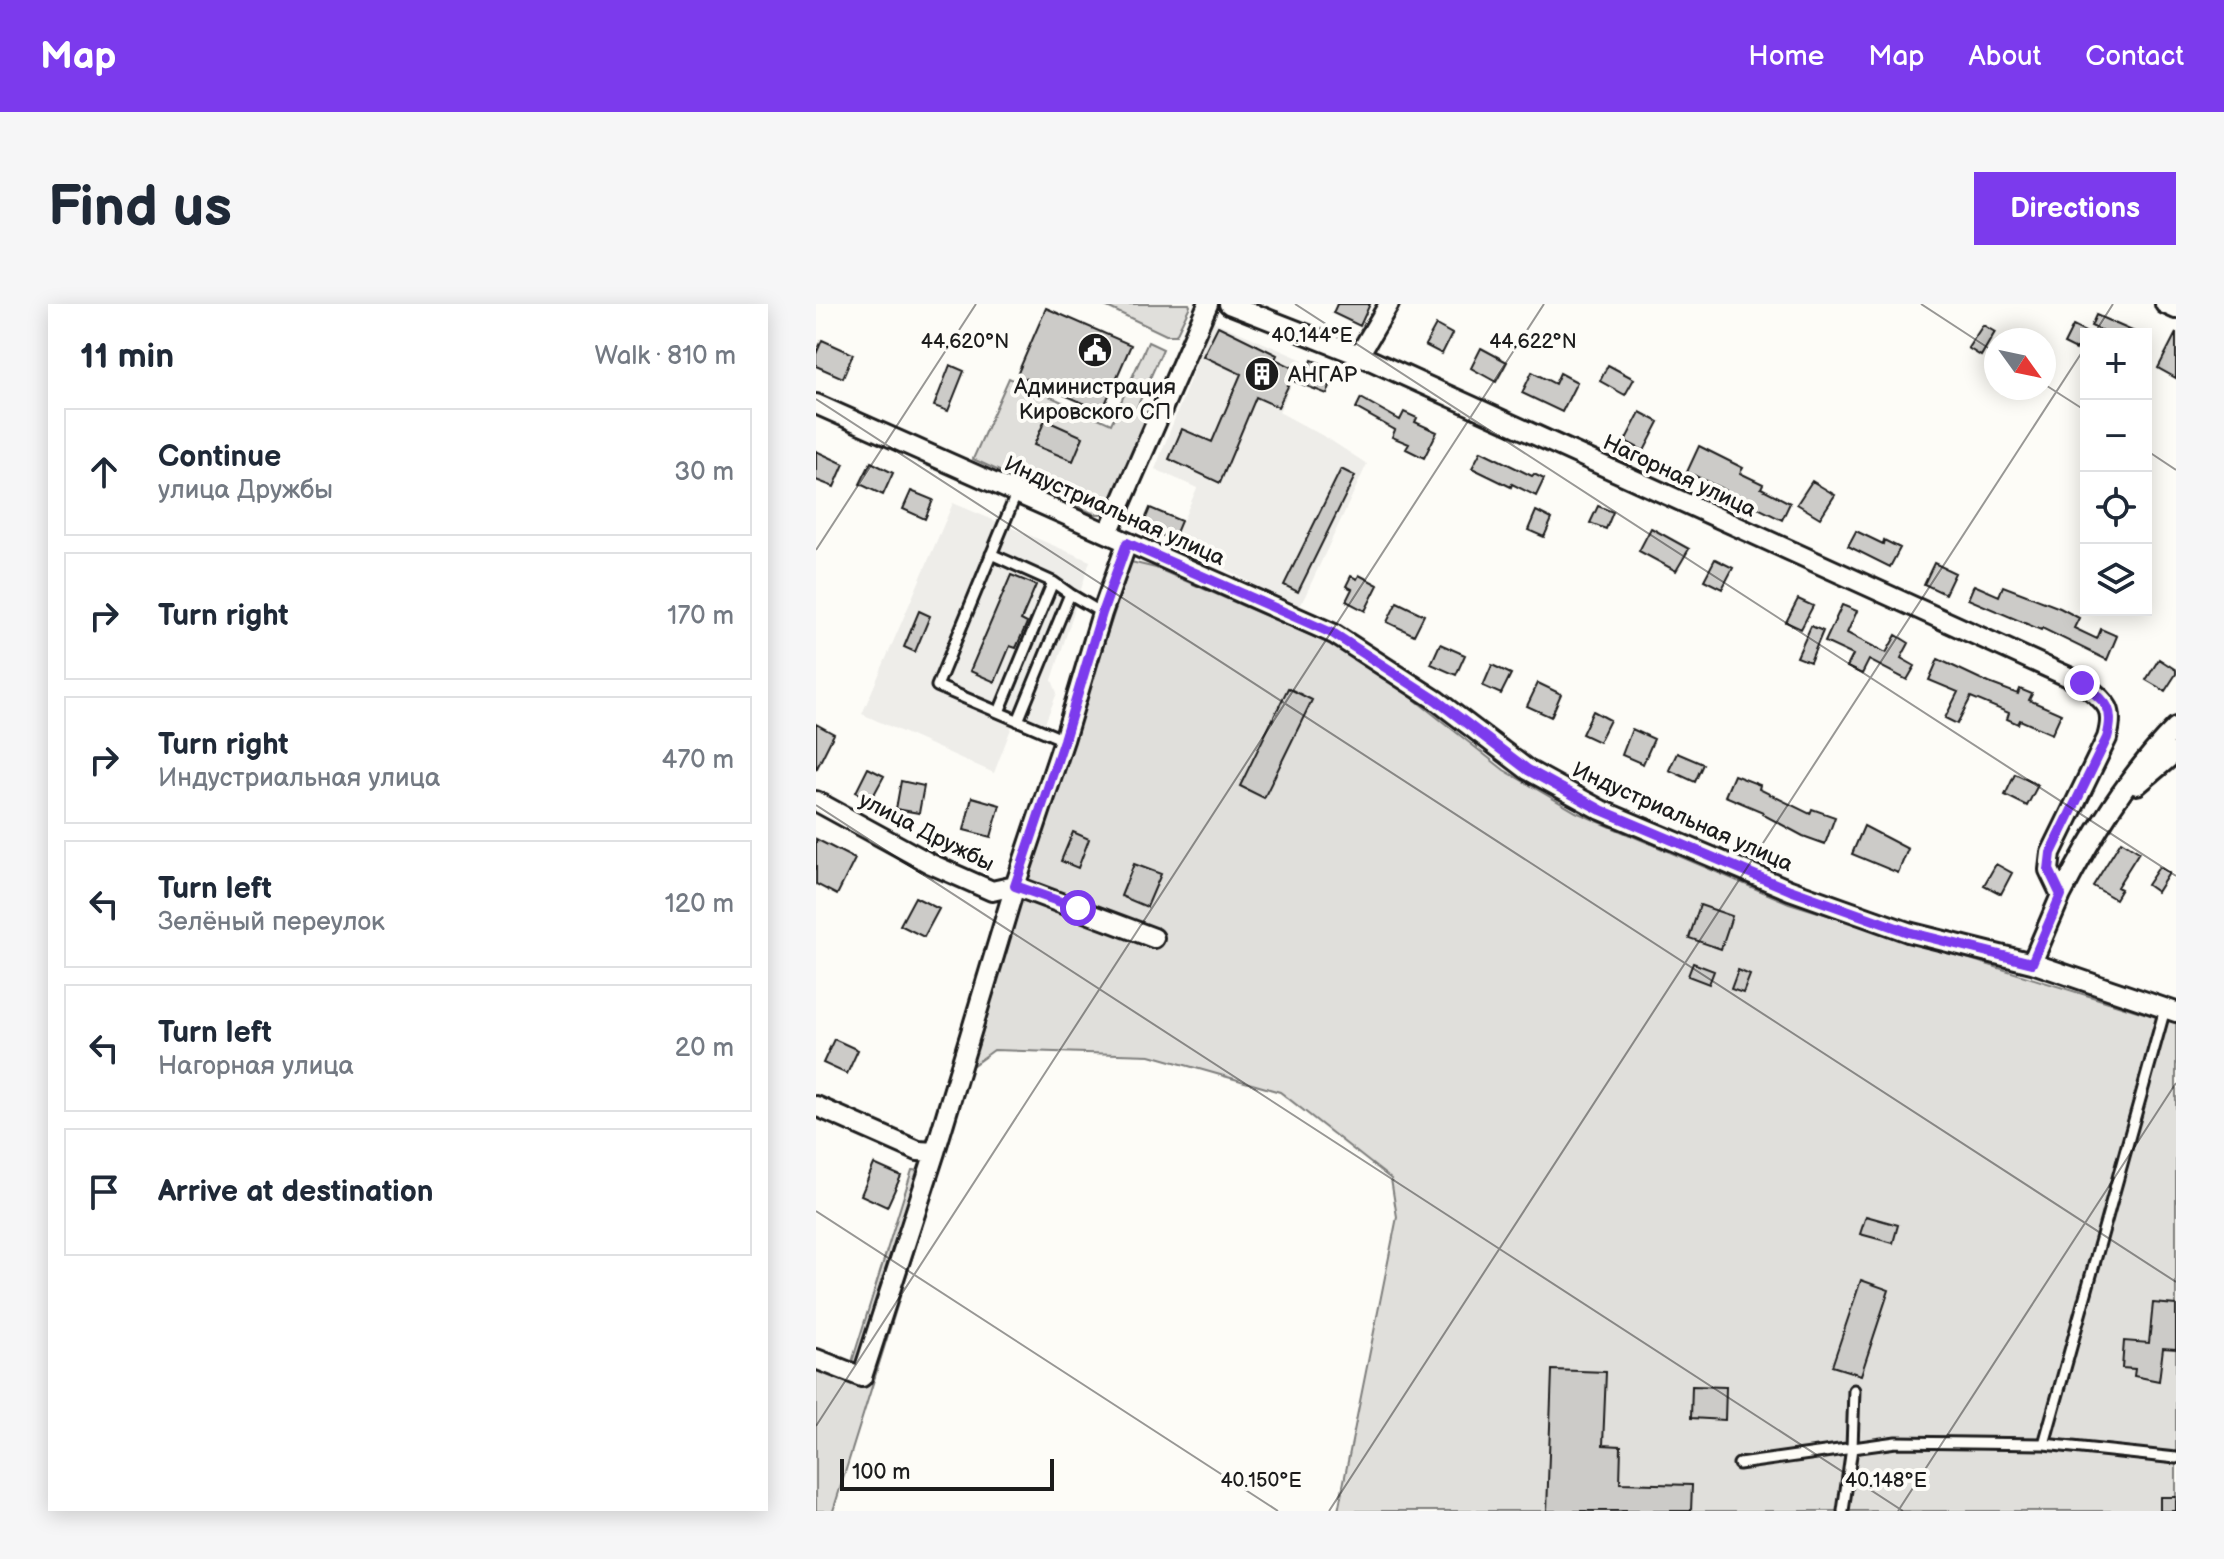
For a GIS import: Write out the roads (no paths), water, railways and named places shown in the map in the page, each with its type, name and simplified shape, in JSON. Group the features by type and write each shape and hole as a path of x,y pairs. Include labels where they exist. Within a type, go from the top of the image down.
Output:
{"street":[{"path":"1108,533 1208,304"},
{"name":"Нагорная улица","path":"1229,304 1359,355 2082,683 2105,701 2112,720 2107,738 2051,853 2049,870 2061,895"},
{"path":"1359,355 1389,304"},
{"path":"2165,304 2176,309"},
{"name":"Индустриальная улица","path":"816,404 1334,634 1436,700 1528,770 1601,810 1790,890 1908,932 2032,963 2171,1011"},
{"path":"816,1359 862,1377 935,1152 1015,886 1127,543"},
{"path":"2032,963 2083,853 2154,748 2176,727"},
{"path":"2112,808 2176,752"},
{"name":"улица Дружбы","path":"816,801 931,864 979,886 992,891 1015,886 1154,938"},
{"path":"816,1106 918,1151 935,1152"}],"lane":[{"path":"1017,492 937,686 1064,740"},
{"path":"991,554 1053,582 1102,613"},
{"path":"999,712 1053,582"},
{"path":"1018,721 1070,594"},
{"path":"2044,1444 2171,1011"},
{"path":"1843,1511 1852,1448 1854,1390"},
{"path":"1739,1464 1896,1442 2044,1444 2176,1458"}],"place":[{"name":"Администрация Кировского СП","path":"1095,350"},
{"name":"АНГАР","path":"1262,374"}]}
